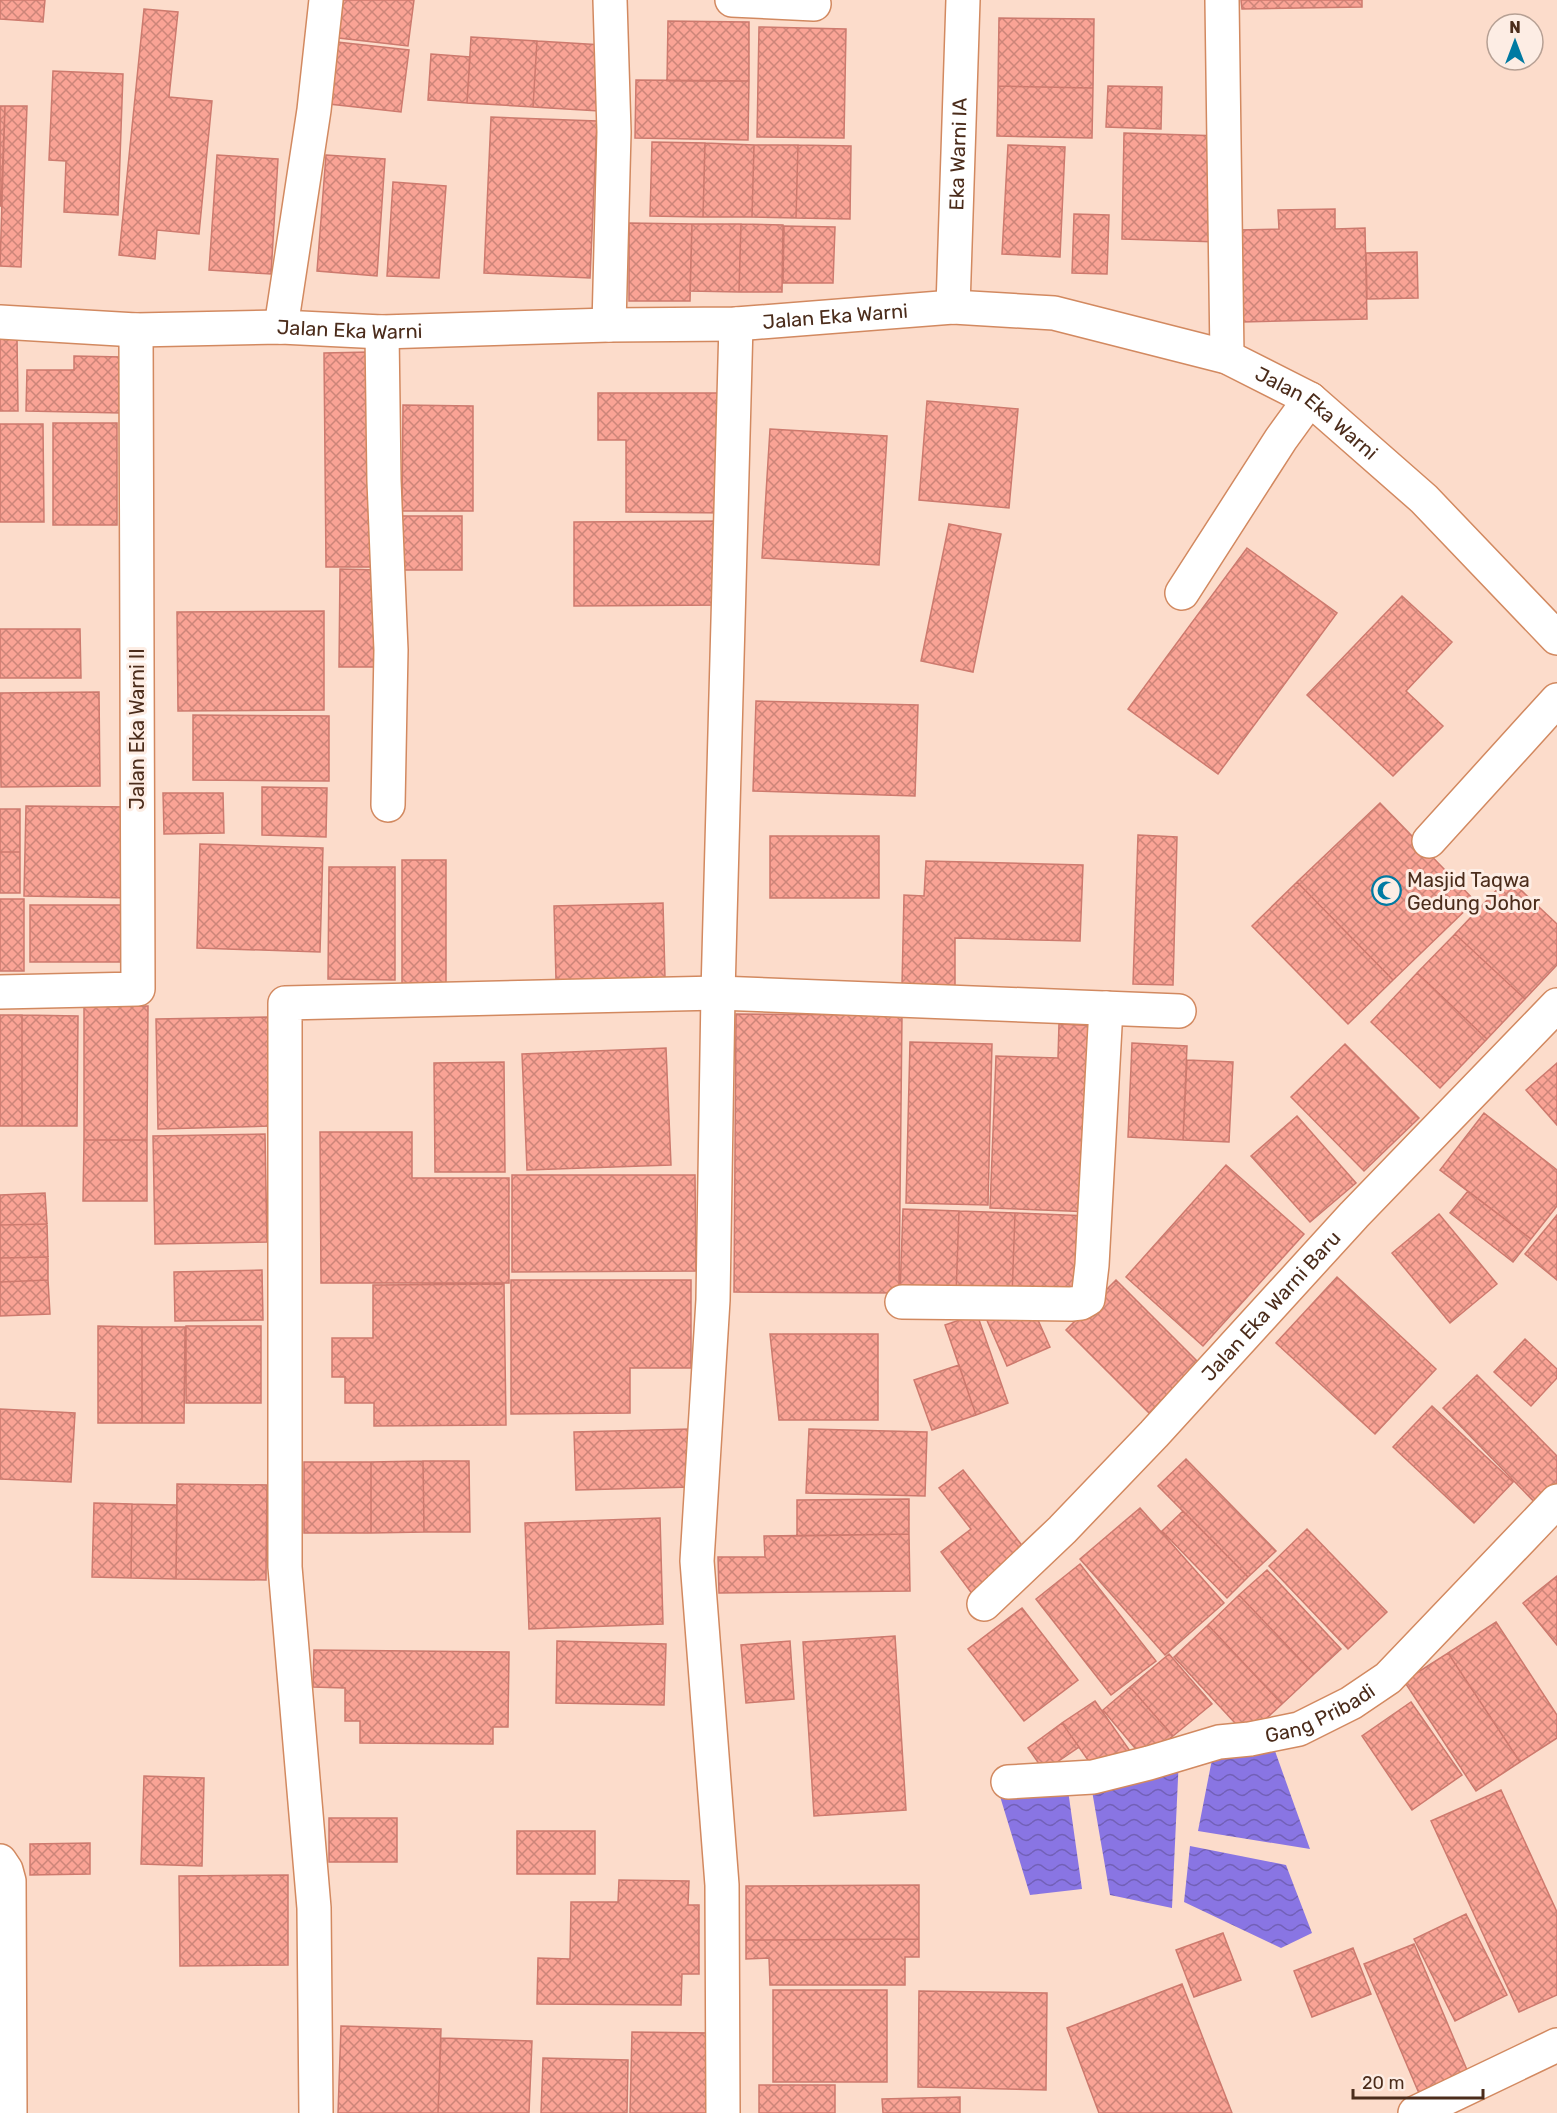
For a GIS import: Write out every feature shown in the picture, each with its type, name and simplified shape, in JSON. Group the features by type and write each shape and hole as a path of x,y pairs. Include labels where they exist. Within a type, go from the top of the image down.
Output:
{"street":[{"path":"281,327 314,110 326,0"},
{"path":"609,325 614,132 610,0"},
{"path":"732,0 814,4"},
{"name":"Eka Warni IA","path":"953,307 963,0"},
{"path":"1222,0 1227,357"},
{"name":"Jalan Eka Warni","path":"0,322 136,330 281,327 382,332 609,325 736,324 953,307 1054,313 1227,357 1310,399 1424,499 1557,638"},
{"path":"723,2113 722,1885 697,1561 713,1300 718,993 736,324"},
{"name":"Jalan Eka Warni II","path":"0,992 138,989 136,330"},
{"path":"382,332 384,481 391,650 388,805"},
{"path":"1182,593 1281,439 1310,399"},
{"path":"1429,841 1557,700"},
{"path":"316,2113 314,1908 285,1567 285,1004 718,993 1179,1011"},
{"name":"Jalan Eka Warni Baru","path":"984,1604 1062,1530 1154,1434 1354,1215 1557,1005"},
{"path":"902,1302 1071,1304 1081,1303 1088,1299 1092,1264 1106,1008"},
{"name":"Gang Pribadi","path":"1008,1782 1093,1777 1219,1742 1250,1739 1299,1729 1351,1703 1388,1678 1557,1501"},
{"path":"0,1862 6,1870 9,1881 10,2113"},
{"path":"1415,2113 1557,2045"}],"water":[{"path":"1215,1744 1275,1751 1310,1849 1198,1831"},
{"path":"1179,1757 1172,1908 1110,1895 1091,1785"},
{"path":"1067,1783 1082,1889 1030,1895 999,1793"},
{"path":"1190,1846 1286,1865 1312,1933 1281,1948 1184,1902"}],"building":[{"path":"0,0 45,0 43,22 0,19"},
{"path":"343,0 414,0 408,46 339,38"},
{"path":"1241,0 1362,0 1362,7 1242,9"},
{"path":"144,9 178,12 169,97 212,101 199,234 157,230 155,259 119,255"},
{"path":"999,18 1094,19 1093,88 998,86"},
{"path":"668,21 749,22 749,81 667,81"},
{"path":"759,27 846,29 844,138 757,137"},
{"path":"471,37 537,41 533,107 467,103"},
{"path":"537,41 603,45 599,111 533,107"},
{"path":"337,42 409,50 401,112 329,104"},
{"path":"431,54 470,57 467,103 428,100"},
{"path":"53,71 123,74 118,215 64,212 66,161 49,160"},
{"path":"636,80 749,81 748,140 635,138"},
{"path":"998,86 1093,88 1092,138 997,136"},
{"path":"1108,86 1162,87 1161,129 1106,127"},
{"path":"0,106 5,106 1,206 0,206"},
{"path":"5,106 27,106 21,267 0,266"},
{"path":"491,117 597,121 590,278 484,273"},
{"path":"1124,133 1222,136 1219,242 1122,239"},
{"path":"652,142 705,143 703,217 650,216"},
{"path":"705,143 754,145 752,217 703,217"},
{"path":"754,145 798,145 796,218 752,217"},
{"path":"798,145 851,146 850,219 796,218"},
{"path":"1008,145 1065,147 1060,257 1002,254"},
{"path":"217,155 278,159 271,274 209,270"},
{"path":"326,155 385,159 377,276 317,271"},
{"path":"393,182 446,186 439,278 387,276"},
{"path":"1335,209 1335,229 1365,228 1367,319 1242,322 1239,230 1279,229 1278,210"},
{"path":"1074,214 1109,215 1107,274 1072,273"},
{"path":"629,223 692,224 690,301 629,301"},
{"path":"692,224 741,224 739,292 690,291"},
{"path":"741,224 783,225 782,292 739,292"},
{"path":"784,226 835,227 833,283 783,283"},
{"path":"1417,252 1418,298 1367,299 1366,253"},
{"path":"17,337 18,411 0,411 0,338"},
{"path":"370,352 371,567 326,567 324,353"},
{"path":"74,356 122,357 121,413 26,411 27,370 74,370"},
{"path":"598,393 728,393 728,513 626,512 626,440 598,440"},
{"path":"927,401 1018,409 1009,508 919,500"},
{"path":"403,405 473,406 473,511 402,511"},
{"path":"53,423 117,423 117,525 53,525"},
{"path":"0,424 43,424 44,522 0,522"},
{"path":"770,429 887,436 879,565 762,558"},
{"path":"400,516 462,516 462,570 400,570"},
{"path":"724,521 725,605 574,606 574,522"},
{"path":"949,524 1001,534 973,672 921,661"},
{"path":"1247,548 1337,613 1218,774 1128,709"},
{"path":"340,569 379,570 378,667 339,667"},
{"path":"1402,596 1452,642 1406,691 1443,726 1393,776 1307,695"},
{"path":"324,611 324,710 178,711 177,612"},
{"path":"0,629 80,629 81,678 0,678"},
{"path":"99,692 100,786 1,787 0,693"},
{"path":"756,701 918,705 915,796 753,791"},
{"path":"193,715 329,716 329,781 193,780"},
{"path":"262,787 327,788 326,837 262,835"},
{"path":"163,793 223,793 224,833 164,834"},
{"name":"Masjid Taqwa Gedung Johor","path":"1380,803 1475,901 1393,980 1297,882"},
{"path":"26,806 132,807 131,898 24,896"},
{"path":"0,809 20,809 20,852 0,852"},
{"path":"1138,835 1177,837 1173,985 1133,984"},
{"path":"770,836 879,836 879,898 770,898"},
{"path":"200,844 323,848 320,952 197,948"},
{"path":"0,852 20,852 20,893 0,893"},
{"path":"402,860 446,860 446,984 402,984"},
{"path":"926,861 1083,865 1080,941 955,938 955,988 902,986 904,895 924,896"},
{"path":"329,867 395,867 395,980 328,979"},
{"path":"1508,878 1557,924 1557,965 1525,999 1455,934"},
{"path":"1297,882 1393,980 1348,1024 1252,926"},
{"path":"0,899 24,899 24,971 0,971"},
{"path":"663,903 665,978 556,980 554,906"},
{"path":"30,905 132,905 132,962 30,962"},
{"path":"1455,934 1525,999 1487,1039 1417,973"},
{"path":"1417,973 1487,1039 1440,1088 1371,1022"},
{"path":"84,1006 148,1006 147,1140 84,1140"},
{"path":"736,1014 902,1015 899,1293 734,1292"},
{"path":"0,1015 22,1015 22,1126 0,1126"},
{"path":"22,1015 78,1016 77,1126 22,1126"},
{"path":"268,1017 271,1126 158,1129 156,1019"},
{"path":"1059,1024 1101,1026 1093,1212 990,1208 996,1056 1058,1058"},
{"path":"910,1042 992,1044 988,1205 906,1203"},
{"path":"1132,1043 1187,1046 1183,1140 1128,1137"},
{"path":"1345,1044 1419,1118 1364,1171 1291,1097"},
{"path":"666,1048 671,1165 527,1170 522,1054"},
{"path":"1187,1060 1233,1062 1229,1142 1183,1140"},
{"path":"504,1062 505,1172 435,1172 434,1063"},
{"path":"1557,1063 1557,1125 1526,1090"},
{"path":"1484,1113 1557,1170 1557,1206 1531,1239 1440,1170"},
{"path":"1297,1116 1356,1183 1310,1222 1251,1156"},
{"path":"320,1132 412,1132 412,1178 509,1178 509,1283 321,1283"},
{"path":"265,1134 267,1242 155,1244 153,1136"},
{"path":"84,1140 147,1140 147,1201 83,1201"},
{"path":"1226,1165 1304,1234 1203,1346 1126,1277"},
{"path":"512,1175 695,1175 696,1271 512,1272"},
{"path":"1468,1191 1531,1239 1513,1262 1450,1213"},
{"path":"45,1193 47,1224 0,1225 0,1195"},
{"path":"903,1209 959,1211 956,1295 900,1293"},
{"path":"959,1211 1015,1213 1012,1297 956,1295"},
{"path":"1015,1213 1090,1216 1086,1300 1012,1297"},
{"path":"1439,1214 1497,1284 1450,1323 1392,1253"},
{"path":"1557,1215 1557,1280 1525,1254"},
{"path":"47,1224 48,1257 0,1258 0,1225"},
{"path":"48,1257 48,1280 0,1282 0,1258"},
{"path":"262,1270 263,1320 175,1321 174,1272"},
{"path":"1337,1277 1436,1369 1375,1434 1276,1343"},
{"path":"48,1280 50,1314 0,1316 0,1282"},
{"path":"511,1280 691,1280 691,1368 630,1368 630,1413 511,1414"},
{"path":"1116,1280 1199,1363 1149,1413 1066,1330"},
{"path":"504,1284 506,1425 374,1426 374,1403 345,1403 345,1377 332,1377 332,1338 373,1338 373,1285"},
{"path":"1034,1311 1050,1347 1007,1366 986,1318"},
{"path":"977,1314 1008,1403 976,1415 945,1325"},
{"path":"98,1326 142,1327 142,1423 98,1423"},
{"path":"186,1326 261,1326 261,1403 186,1403"},
{"path":"142,1327 185,1327 184,1423 142,1423"},
{"path":"770,1334 878,1334 878,1420 779,1420"},
{"path":"1525,1339 1557,1369 1557,1378 1531,1406 1494,1372"},
{"path":"959,1365 976,1415 932,1430 914,1380"},
{"path":"1477,1375 1557,1456 1557,1497 1543,1511 1443,1408"},
{"path":"1432,1406 1513,1482 1474,1523 1393,1447"},
{"path":"0,1409 75,1413 71,1482 0,1479"},
{"path":"690,1429 692,1487 576,1490 574,1432"},
{"path":"809,1429 927,1432 925,1496 806,1493"},
{"path":"1186,1459 1276,1551 1248,1577 1158,1486"},
{"path":"423,1461 469,1461 470,1532 424,1532"},
{"path":"423,1461 424,1532 371,1533 371,1462"},
{"path":"304,1462 371,1462 371,1533 304,1533"},
{"path":"963,1470 1028,1553 973,1595 941,1552 971,1529 939,1488"},
{"path":"177,1484 267,1485 266,1580 176,1579"},
{"path":"909,1499 909,1534 797,1536 797,1500"},
{"path":"94,1503 132,1504 131,1578 92,1577"},
{"path":"132,1504 177,1505 176,1579 131,1578"},
{"path":"1140,1508 1224,1603 1165,1655 1080,1559"},
{"path":"1183,1511 1248,1577 1227,1598 1162,1531"},
{"path":"660,1518 663,1624 529,1629 525,1523"},
{"path":"1307,1529 1387,1612 1348,1649 1269,1566"},
{"path":"909,1534 910,1591 719,1593 718,1557 765,1557 764,1536"},
{"path":"1080,1564 1156,1661 1111,1695 1036,1599"},
{"path":"1267,1570 1341,1649 1314,1674 1239,1595"},
{"path":"1557,1576 1557,1645 1523,1603"},
{"path":"1239,1595 1314,1674 1282,1704 1208,1625"},
{"path":"1022,1608 1078,1680 1024,1721 968,1649"},
{"path":"1496,1622 1557,1715 1557,1738 1520,1762 1448,1653"},
{"path":"1208,1625 1282,1704 1247,1736 1174,1657"},
{"path":"895,1636 906,1810 814,1816 803,1642"},
{"path":"557,1641 666,1644 664,1705 556,1703"},
{"path":"790,1641 794,1699 746,1703 741,1645"},
{"path":"314,1650 509,1652 508,1727 493,1727 493,1744 360,1743 360,1721 345,1721 345,1688 313,1687"},
{"path":"1448,1653 1520,1762 1476,1791 1404,1681"},
{"path":"1169,1654 1212,1704 1173,1736 1130,1687"},
{"path":"1130,1687 1173,1736 1145,1760 1103,1710"},
{"path":"1095,1701 1130,1751 1097,1773 1062,1723"},
{"path":"1411,1702 1462,1775 1412,1810 1362,1736"},
{"path":"1062,1723 1079,1747 1044,1771 1028,1748"},
{"path":"144,1776 204,1778 202,1866 141,1864"},
{"path":"1501,1790 1557,1912 1557,1995 1519,2012 1431,1821"},
{"path":"329,1818 397,1818 397,1862 329,1862"},
{"path":"517,1831 595,1831 595,1874 517,1874"},
{"path":"90,1843 90,1874 30,1875 30,1844"},
{"path":"288,1875 288,1965 180,1966 179,1876"},
{"path":"619,1880 689,1881 688,1905 699,1905 699,1974 682,1974 681,2005 537,2004 538,1958 570,1959 571,1902 618,1902"},
{"path":"919,1885 919,1939 746,1940 746,1886"},
{"path":"1466,1914 1507,1995 1455,2021 1414,1939"},
{"path":"1223,1933 1241,1980 1194,1997 1176,1950"},
{"path":"919,1939 919,1957 905,1957 905,1985 770,1985 769,1958 746,1959 746,1940"},
{"path":"1414,1944 1470,2077 1421,2098 1364,1964"},
{"path":"1353,1948 1371,1994 1312,2017 1294,1971"},
{"path":"1182,1984 1232,2113 1099,2113 1067,2028"},
{"path":"773,1990 887,1990 887,2082 773,2082"},
{"path":"919,1991 1047,1993 1046,2090 918,2087"},
{"path":"341,2026 441,2029 438,2113 338,2113"},
{"path":"632,2032 711,2033 710,2113 630,2113"},
{"path":"441,2038 532,2041 529,2113 438,2113"},
{"path":"543,2058 628,2060 627,2113 541,2113"},
{"path":"759,2085 835,2085 835,2113 759,2113"},
{"path":"960,2097 960,2113 883,2113 882,2099"}],"place":[{"name":"Masjid Taqwa Gedung Johor","path":"1386,891"}]}
